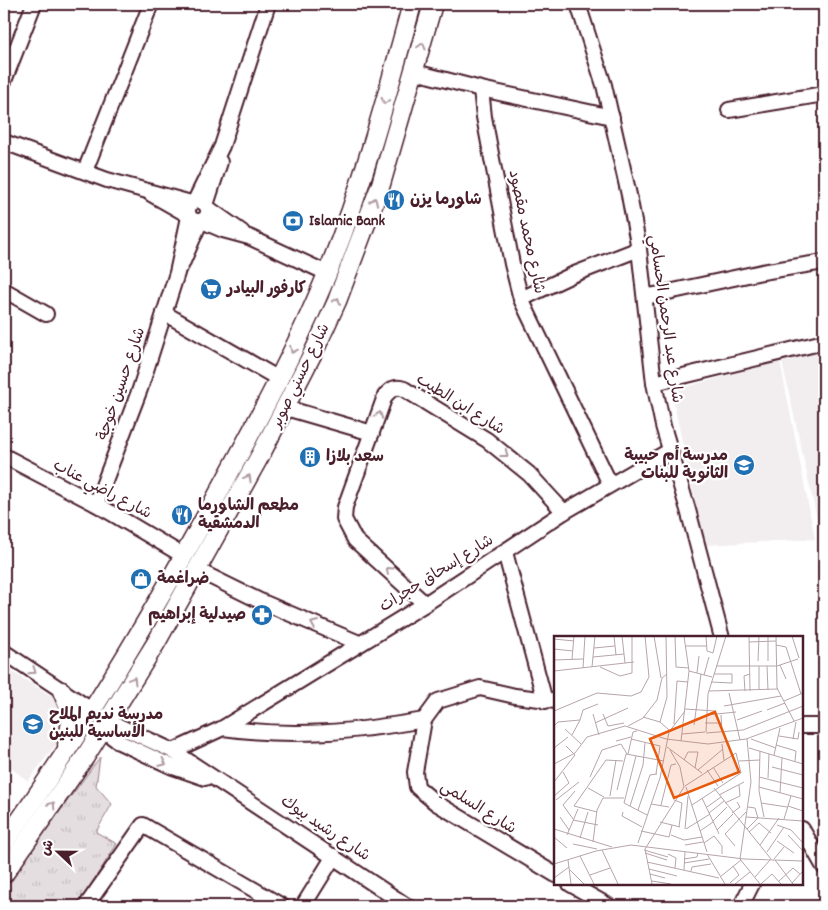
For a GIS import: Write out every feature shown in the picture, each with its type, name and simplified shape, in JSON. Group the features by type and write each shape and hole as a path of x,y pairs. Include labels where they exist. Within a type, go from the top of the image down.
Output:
{"main road":[{"name":"شارع حسني صوبر","path":"100,717 184,556 280,379 327,273 362,179 412,4"},
{"name":"شارع حسني صوبر","path":"100,717 156,643 286,408 337,301 380,184 415,72 433,4"},
{"path":"244,446 261,454"},
{"path":"62,691 72,715 70,733 64,754"},
{"path":"4,842 64,754 100,717"},
{"path":"4,874 31,837 100,717"}],"street":[{"path":"4,81 34,4"},
{"path":"85,171 151,4"},
{"name":"شارع حسين خوجة","path":"96,504 126,428 177,273 222,146 266,4"},
{"name":"شارع عبد الرحمن الحسامي","path":"578,4 612,117 639,249 654,383 669,451 688,510 721,636"},
{"path":"415,72 481,89 612,117"},
{"name":"شارع محمد مقصود","path":"481,89 484,117 512,264 522,299 610,484"},
{"path":"729,110 824,94"},
{"path":"4,142 148,192 170,207 198,212 327,273"},
{"path":"522,299 572,275 639,249"},
{"path":"645,296 762,272 824,262"},
{"path":"4,290 46,314"},
{"path":"164,314 280,379"},
{"path":"654,383 824,342"},
{"name":"شارع ابن الطيب","path":"425,604 355,540 344,519 345,508 385,396 394,388 404,389 488,440 529,474 564,512"},
{"path":"286,408 372,433"},
{"name":"شارع إسحاق حجرات","path":"173,751 223,728 425,604 564,512 669,451"},
{"name":"شارع راضي عناب","path":"4,456 96,504 184,556"},
{"path":"223,728 276,734 350,732 424,720 438,701 480,688 550,701 505,552"},
{"path":"197,570 260,601 359,643"},
{"path":"4,652 100,717"},
{"name":"شارع رشيد بيوك","path":"100,717 173,751 407,906"},
{"name":"شارع رشيد بيوك","path":"100,717 111,736 118,742 173,767 222,783"},
{"name":"شارع السلمي","path":"424,720 415,772 417,787 444,808 554,874"},
{"path":"803,726 824,726"},
{"path":"86,906 143,825 282,906"},
{"path":"803,831 824,867"},
{"path":"303,906 334,856"},
{"path":"572,885 609,906"},
{"path":"742,906 752,885"}],"shaded area":[{"path":"824,348 824,542 822,542 781,357"},
{"name":"مدرسة أم حبيبة الثانوية للبنات","path":"780,361 815,539 705,545 671,391"},
{"name":"مدرسة نديم الملاح الأساسية للبنين","path":"4,667 55,698 65,711 61,738 28,781 4,763"}],"green space":[{"path":"100,757 96,786 112,804 96,832 117,844 77,906 21,906 4,903 4,887"}],"place":[{"name":"شاورما يزن","path":"394,200"},
{"name":"Islamic Bank","path":"293,221"},
{"name":"كارفور البيادر","path":"211,289"},
{"name":"سعد بلازا","path":"310,457"},
{"name":"مدرسة أم حبيبة الثانوية للبنات","path":"744,465"},
{"name":"مطعم الشاورما الدمشقية","path":"182,515"},
{"name":"ضراغمة","path":"141,579"},
{"name":"صيدلية إبراهيم","path":"262,615"},
{"name":"مدرسة نديم الملاح الأساسية للبنين","path":"33,724"}]}
